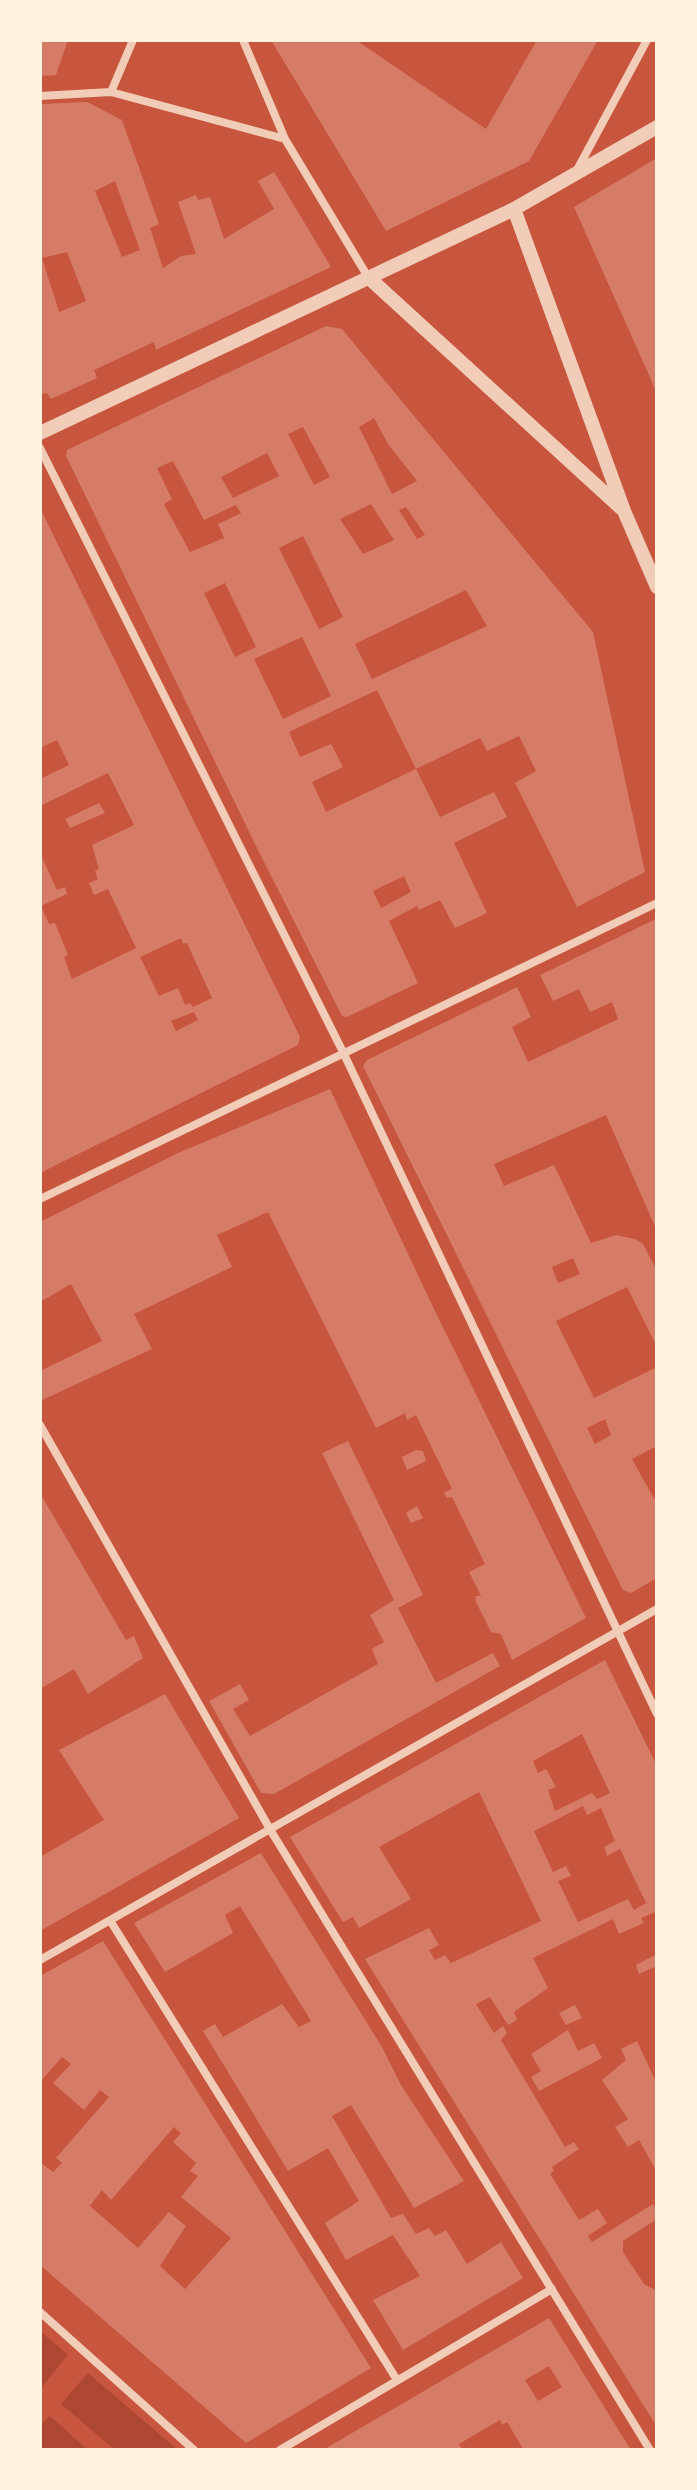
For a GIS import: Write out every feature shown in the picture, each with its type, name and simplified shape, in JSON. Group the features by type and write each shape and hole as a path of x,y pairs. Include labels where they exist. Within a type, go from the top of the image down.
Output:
{"street":[{"path":"111,92 133,40"},
{"path":"243,40 285,139 368,277 624,511"},
{"path":"573,177 647,40"},
{"path":"40,96 111,92 285,139"},
{"path":"40,433 514,209 657,127"},
{"path":"514,209 624,511 657,587"},
{"path":"40,448 343,1052 657,1714"},
{"path":"40,1199 657,903"},
{"path":"40,1425 271,1831 650,2450"},
{"path":"40,1960 657,1609"},
{"path":"111,1922 397,2380"},
{"path":"280,2450 552,2289"},
{"path":"40,2312 194,2450"}],"shaded area":[{"path":"40,2331 68,2355 40,2389"},
{"path":"88,2373 178,2450 115,2450 61,2404"},
{"path":"50,2416 88,2450 40,2450 40,2426"}],"building":[{"path":"40,40 68,40 56,75 40,76"},
{"path":"271,40 356,40 486,129 537,40 598,40 529,161 386,231"},
{"path":"87,102 122,120 159,224 150,228 163,268 181,256 196,254 178,202 196,195 198,200 210,197 224,239 274,209 258,181 274,172 331,267 156,350 154,342 94,370 97,378 51,399 47,393 40,394 40,104","holes":["115,181 140,250 122,257 95,191","67,252 86,301 59,312 42,258"]},
{"path":"657,158 657,393 574,207"},
{"path":"326,326 342,329 593,632 645,872 577,907 515,783 536,771 519,736 487,751 480,738 416,769 440,817 494,792 507,817 454,843 487,913 455,928 440,900 419,910 417,906 389,921 418,983 347,1017 342,1016 66,456 67,450","holes":["374,418 388,444 417,481 392,494 359,427","303,427 330,477 314,485 288,434","267,453 279,476 233,498 221,477","173,461 204,520 236,505 241,513 218,524 224,538 190,552 164,504 172,499 157,468","371,504 394,540 363,554 340,519","406,507 425,535 417,539 399,510","303,536 343,617 319,629 279,548","225,583 256,647 235,657 204,593","466,590 487,626 372,679 355,644","302,637 331,696 283,719 254,659","377,690 416,769 326,812 312,782 343,767 331,744 300,757 289,732","404,876 411,892 381,908 373,891"]},
{"path":"40,508 300,1037 298,1045 40,1173 40,853 57,890 65,887 67,894 41,906 49,924 55,923 68,955 64,957 72,979 136,948 108,889 94,895 89,883 98,879 95,871 99,869 92,845 134,825 108,773 40,806 40,779 69,765 57,740 40,748","holes":["181,938 183,944 187,943 212,998 193,1007 190,1003 185,1005 178,988 159,996 140,957","194,1012 198,1020 176,1031 171,1021"]},
{"path":"99,803 105,813 70,828 65,819"},
{"path":"656,919 657,1231 606,1115 494,1164 504,1186 554,1165 591,1243 616,1235 635,1239 643,1244 657,1271 657,1347 627,1287 556,1321 594,1398 657,1367 657,1446 632,1459 657,1504 657,1578 631,1593 623,1590 363,1066 367,1060 517,987 531,1017 512,1027 528,1062 618,1019 612,1002 590,1012 579,989 553,1001 540,975","holes":["573,1258 580,1274 558,1283 552,1267","605,1419 611,1435 595,1444 587,1428"]},
{"path":"330,1089 586,1618 512,1660 501,1634 491,1632 476,1602 476,1596 481,1596 469,1572 485,1564 452,1497 447,1498 444,1493 452,1489 416,1415 407,1420 405,1413 376,1428 268,1212 217,1235 232,1267 134,1314 152,1349 40,1401 40,1371 102,1341 71,1284 40,1302 40,1222 178,1153"},
{"path":"348,1441 423,1595 398,1608 436,1683 493,1653 500,1666 274,1794 261,1793 209,1701 240,1684 249,1700 233,1709 250,1736 378,1664 372,1649 384,1642 370,1615 394,1600 322,1453"},
{"path":"416,1450 423,1451 426,1461 407,1470 402,1457"},
{"path":"40,1493 126,1640 134,1636 143,1658 88,1694 74,1669 40,1689"},
{"path":"417,1506 423,1518 411,1523 406,1513"},
{"path":"605,1660 657,1766 657,1917 655,1912 641,1918 644,1923 619,1934 613,1919 533,1958 548,1988 514,2012 517,2020 508,2025 490,1997 476,2004 494,2033 503,2026 507,2033 501,2040 565,2147 574,2142 579,2149 552,2167 554,2171 550,2174 579,2220 598,2209 607,2223 588,2236 592,2242 653,2204 657,2212 657,2219 623,2241 623,2252 644,2284 657,2291 657,2427 365,1959 429,1928 439,1945 429,1950 435,1960 445,1955 451,1963 541,1921 479,1792 379,1847 411,1899 359,1928 353,1917 343,1922 290,1837","holes":["582,1734 610,1793 597,1799 592,1793 555,1811 548,1790 556,1787 546,1769 538,1773 533,1761","583,1806 587,1815 601,1808 615,1841 604,1847 607,1856 620,1849 646,1903 634,1910 628,1899 578,1922 558,1881 571,1876 566,1866 553,1872 534,1831"]},
{"path":"165,1694 239,1818 40,1931 40,1857 104,1820 59,1750"},
{"path":"261,1853 382,2047 401,2085 464,2181 414,2208 351,2105 332,2116 391,2218 403,2214 416,2234 429,2228 435,2236 446,2230 467,2264 501,2242 523,2278 403,2350 373,2300 420,2276 393,2235 346,2260 325,2223 359,2201 328,2148 288,2171 203,2031 215,2024 223,2037 282,2004 299,2027 311,2021 240,1906 225,1915 233,1933 165,1972 134,1923"},
{"path":"103,1941 371,2368 246,2443 40,2265 40,2162 53,2172 62,2163 56,2158 109,2097 100,2090 84,2110 53,2083 71,2064 62,2057 40,2082 40,1976","holes":["174,2127 181,2133 173,2142 196,2163 190,2171 198,2176 181,2197 231,2238 185,2289 160,2266 186,2226 169,2212 138,2248 90,2206 102,2190 111,2200"]},
{"path":"657,1954 657,1966 639,1974 636,1965"},
{"path":"575,2005 582,2018 566,2025 559,2013"},
{"path":"568,2030 578,2051 594,2043 602,2058 539,2091 531,2077 541,2071 531,2054"},
{"path":"637,2041 657,2084 657,2172 639,2140 628,2147 615,2127 628,2119 602,2080 626,2060 621,2049"},
{"path":"549,2318 631,2450 524,2450 507,2422 502,2425 500,2420 459,2444 462,2450 323,2450","holes":["549,2366 562,2387 538,2401 525,2380"]}]}
